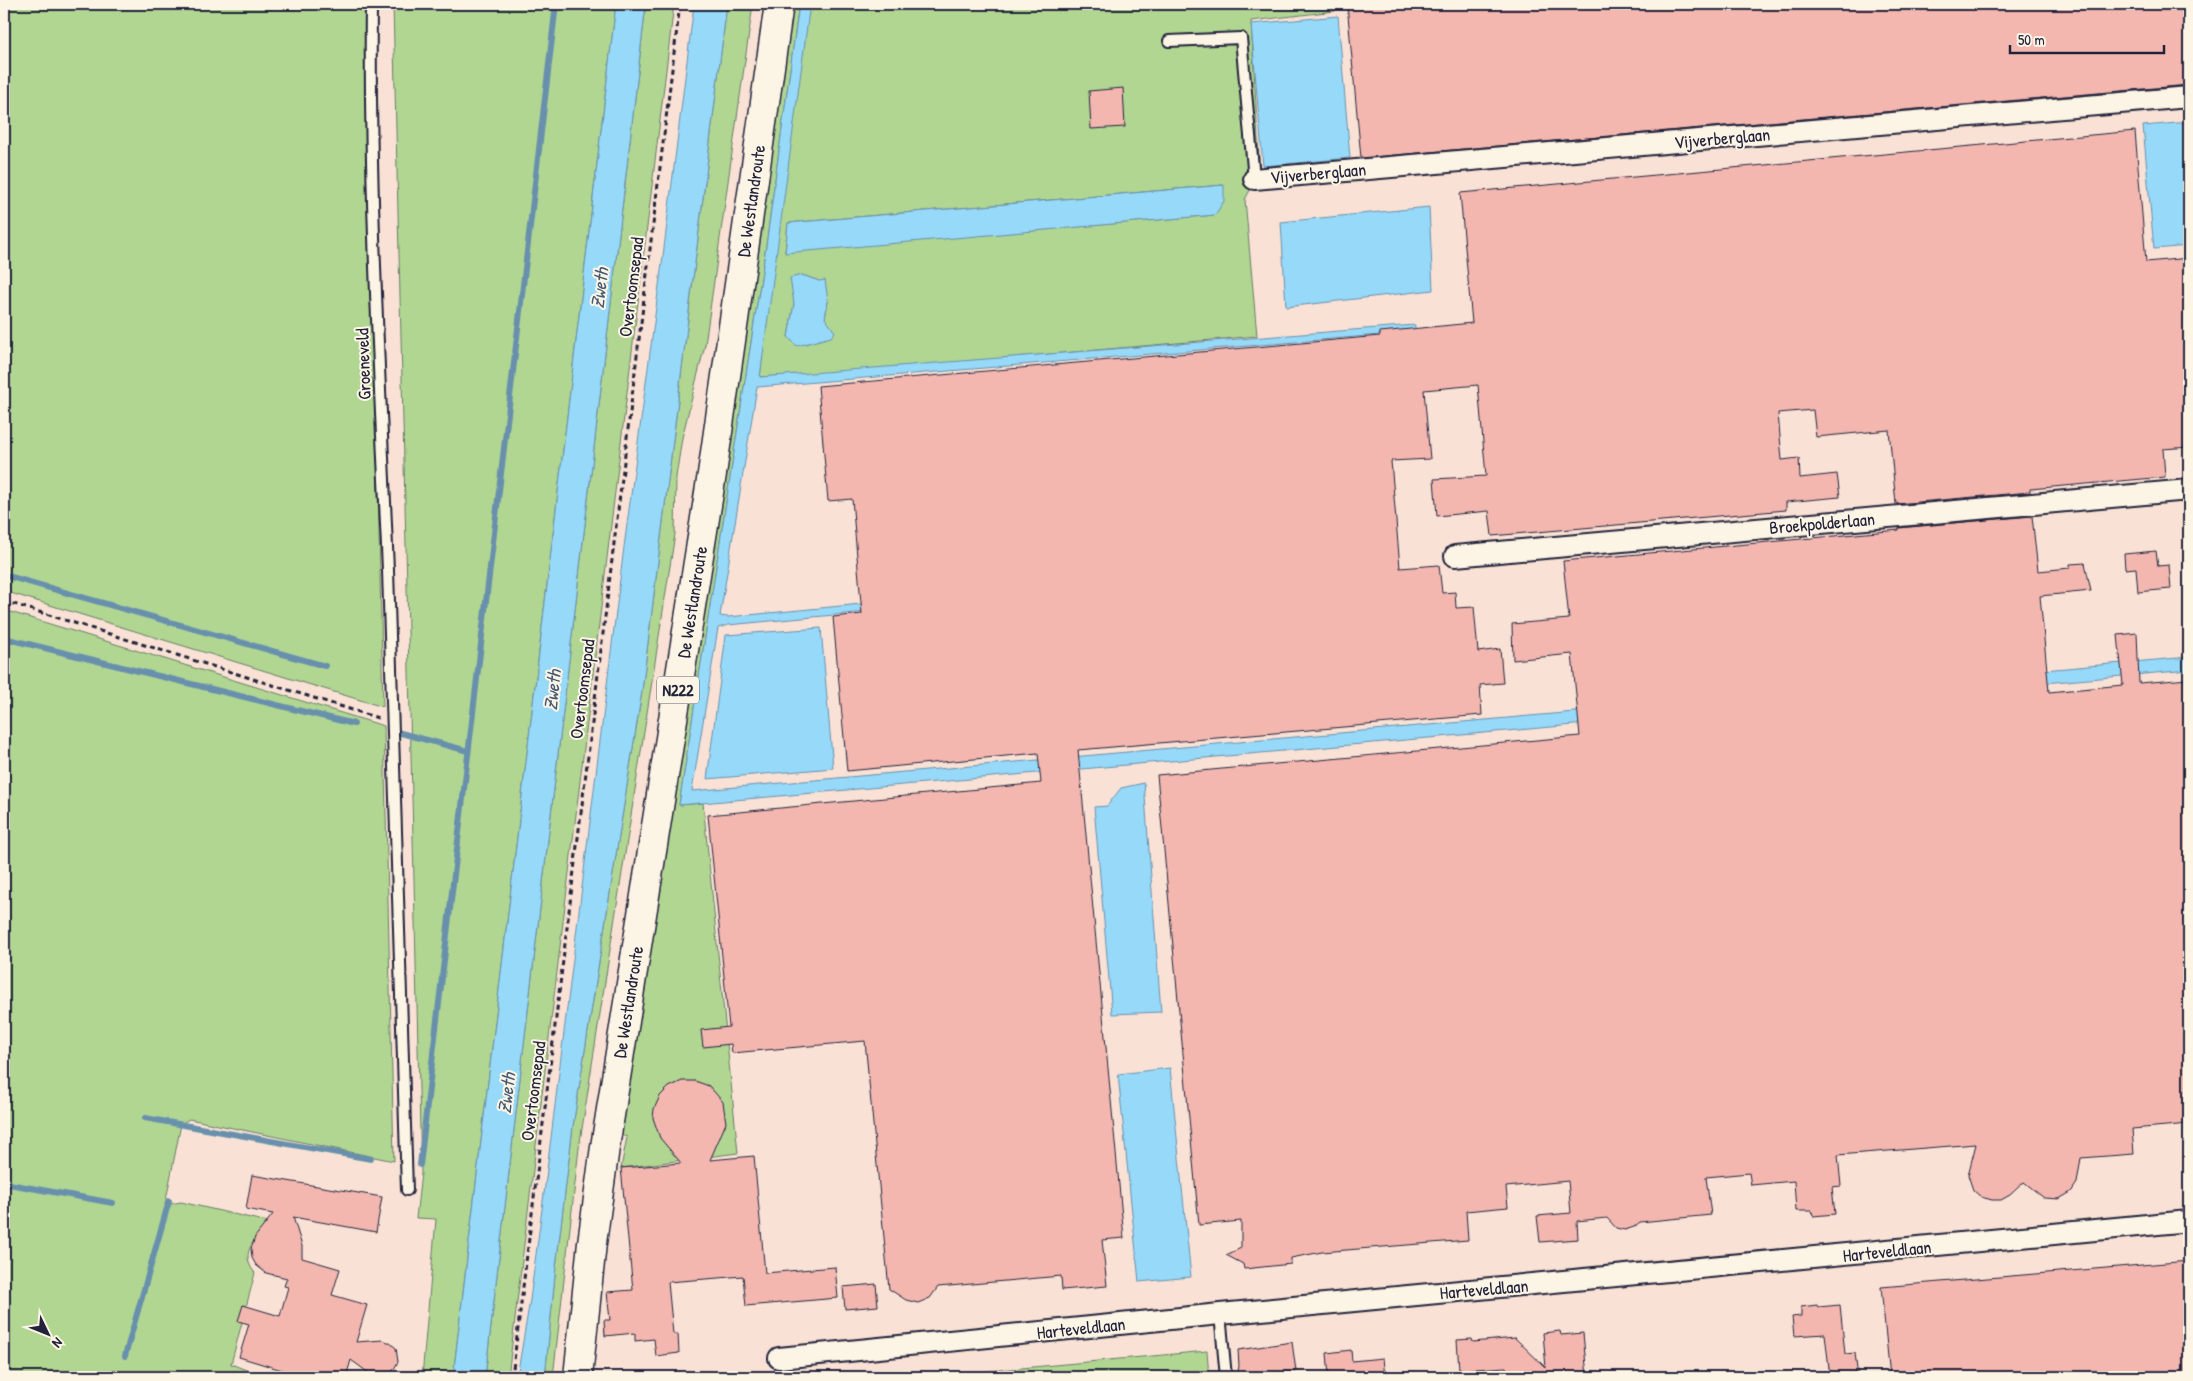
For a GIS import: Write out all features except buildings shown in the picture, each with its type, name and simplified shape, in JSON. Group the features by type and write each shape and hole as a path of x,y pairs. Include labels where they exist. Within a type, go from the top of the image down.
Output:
{"main road":[{"name":"De Westlandroute","path":"560,1377 586,1147 695,470 761,4"},
{"name":"De Westlandroute","path":"578,1377 591,1253 605,1147 711,483 779,4"}],"street":[{"name":"Vijverberglaan","path":"1254,179 2189,97"},
{"name":"Broekpolderlaan","path":"1455,556 2189,490"},
{"name":"Harteveldlaan","path":"779,1358 2189,1221"}],"lane":[{"name":"Groeneveld","path":"371,4 370,57 376,267 394,723 407,1190"},
{"path":"1169,41 1241,38 1254,179"},
{"path":"1220,1314 1226,1377"}],"path":[{"name":"Overtoomsepad","path":"512,1377 680,4"},
{"path":"4,601 394,723"}],"green space":[{"path":"4,4 367,4 383,707 4,591"},
{"path":"393,4 616,4 453,1377 422,1377 436,1219 416,1218 421,1173"},
{"path":"646,4 674,4 508,1377 485,1377"},
{"path":"727,4 753,4 705,345 682,438 676,477 675,534 579,1148 553,1377 545,1377 573,1126 642,691"},
{"path":"788,4 799,4 766,246 679,805 703,803 738,1153 621,1168 627,1137 617,1134"},
{"path":"808,4 1335,4 1335,11 1251,21 1260,173 1245,199 1257,336 846,372 760,377 794,89","holes":["1223,185 1215,215 785,252 788,223","802,275 819,281 828,301 825,318 788,337 794,304 792,284"]},
{"path":"4,610 384,726 394,1161 189,1119 181,1124 165,1205 181,1202 268,1222 266,1231 260,1235 249,1250 249,1261 255,1273 231,1364 264,1377 4,1377"},
{"path":"1207,1351 1209,1377 956,1377 956,1374"}],"water":[{"name":"Zweth","path":"616,4 646,4 485,1377 453,1377"},
{"path":"694,4 727,4 642,691 573,1126 545,1377 517,1377 530,1300 545,1186 624,547"},
{"path":"799,4 810,4 760,377 1415,325 1415,332 757,387 720,616 728,617 1353,556 1356,566 728,625 718,628 692,791 2189,657 2189,670 679,805 766,246"},
{"path":"1338,16 1350,158 1263,166 1251,24"},
{"path":"2189,122 2189,246 2154,249 2143,126"},
{"path":"1224,185 1224,201 1215,215 785,253 788,223"},
{"path":"1429,207 1433,290 1286,307 1281,222"},
{"path":"802,275 819,281 825,280 828,301 825,318 835,332 831,337 797,346 788,337 794,304 790,278"},
{"path":"821,628 833,768 707,779 726,635"},
{"path":"1144,783 1161,1012 1112,1014 1094,807 1107,806 1121,788"},
{"path":"1170,1068 1191,1277 1139,1282 1118,1074"}],"waterway":[{"path":"420,1165 556,4"},
{"path":"4,575 325,666"},
{"path":"4,638 354,724"},
{"path":"397,732 468,751"},
{"path":"145,1118 371,1159"},
{"path":"4,1183 113,1203"},
{"path":"125,1356 169,1201"}]}
